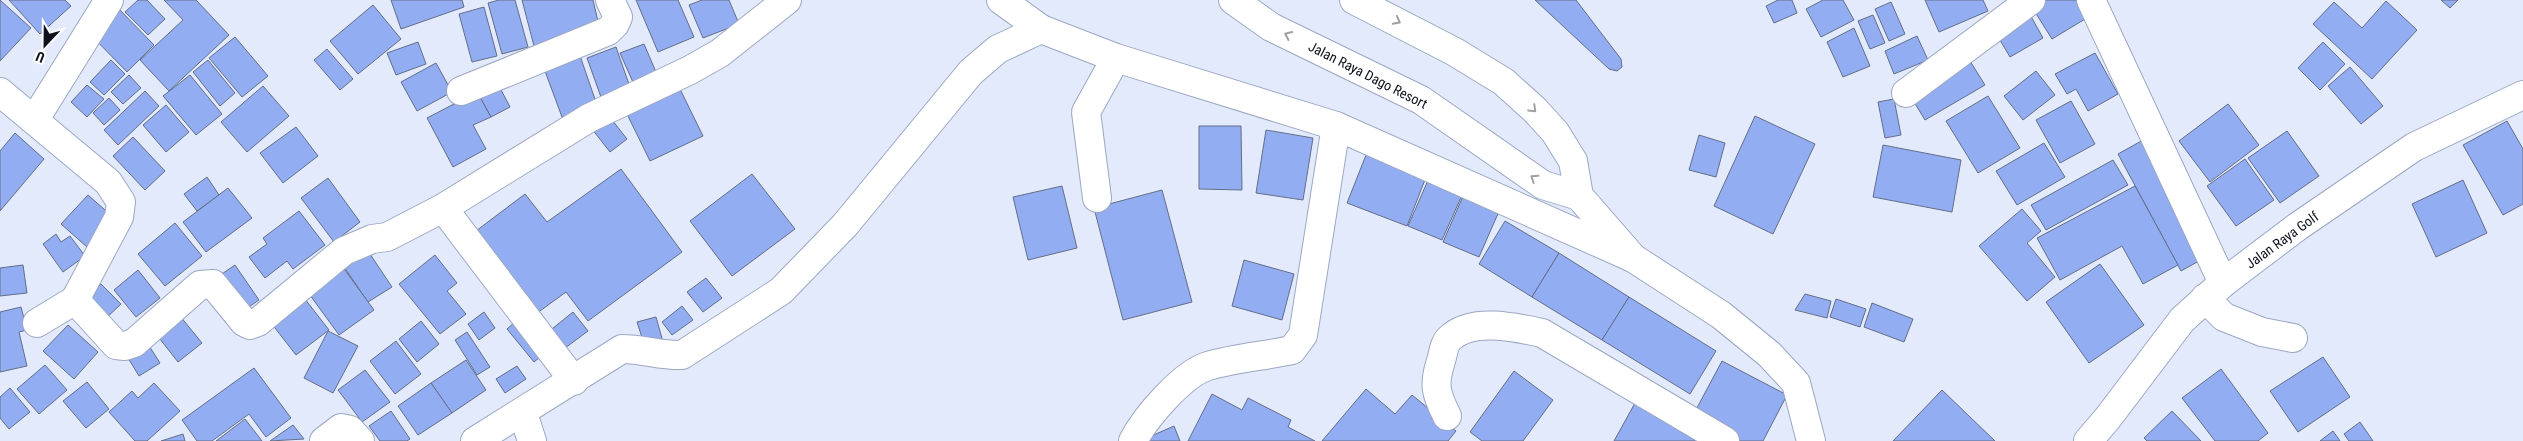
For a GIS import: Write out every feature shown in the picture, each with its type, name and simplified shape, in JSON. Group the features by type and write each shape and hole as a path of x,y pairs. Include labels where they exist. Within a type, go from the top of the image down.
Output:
{"street":[{"path":"35,120 109,0"},
{"path":"461,91 608,31 615,24 618,17 610,0"},
{"path":"75,300 116,345 125,346 134,342 200,285 214,284 244,322 250,325 258,322 344,250 372,239 387,236 443,208 589,118 690,70 720,53 786,0"},
{"path":"1001,0 1041,29 1116,58 1336,126 1633,258 1721,315 1769,354 1796,383 1811,441"},
{"name":"Jalan Raya Dago Resort","path":"1233,0 1271,27 1420,100 1544,184 1579,196"},
{"path":"1354,0 1455,52 1504,82 1535,110 1555,132 1573,161 1579,196 1633,258"},
{"path":"1906,93 2031,0"},
{"path":"2092,0 2224,318 2262,332 2293,338"},
{"path":"475,441 622,349 641,349 667,356 682,355 781,292 846,225 971,72 998,49 1041,29"},
{"path":"1097,198 1086,112 1116,58"},
{"path":"0,92 108,182 120,202 118,217 75,300 37,323"},
{"name":"Jalan Raya Golf","path":"2088,441 2107,419 2182,320 2214,290 2297,227 2414,147 2523,95"},
{"path":"1133,441 1142,424 1178,385 1206,366 1292,350 1303,335 1336,126"},
{"path":"443,208 574,380"},
{"path":"1447,416 1436,394 1436,375 1448,340 1460,331 1485,325 1512,326 1542,333 1725,441"},
{"path":"523,412 532,441"},
{"path":"324,441 341,428 350,430 360,441"}],"building":[{"path":"0,0 31,28 0,61"},
{"path":"9,0 65,0 71,6 40,34"},
{"path":"138,0 147,0 165,19 148,35 125,12"},
{"path":"164,0 196,0 229,35 169,91 140,60 183,20"},
{"path":"391,0 462,0 464,7 401,29"},
{"path":"499,0 515,0 528,47 502,54 488,3"},
{"path":"522,0 593,0 600,30 534,46"},
{"path":"636,0 678,0 694,37 658,52"},
{"path":"702,0 729,0 739,24 703,38 689,5"},
{"path":"1535,0 1576,0 1621,59 1622,67 1617,71 1609,69"},
{"path":"1778,0 1792,0 1797,13 1774,23 1766,6"},
{"path":"1823,0 1843,0 1854,20 1821,37 1806,9"},
{"path":"1925,0 1983,0 1988,11 1939,32"},
{"path":"2036,0 2087,0 2095,13 2052,39 2030,4"},
{"path":"2441,0 2458,0 2450,8"},
{"path":"2386,1 2417,30 2372,79 2313,24 2334,2 2362,28"},
{"path":"1891,2 1905,34 1889,41 1875,9"},
{"path":"373,5 401,39 358,74 330,41"},
{"path":"117,7 154,45 127,72 89,33"},
{"path":"484,7 497,56 472,62 459,14"},
{"path":"2028,11 2043,38 2010,57 1994,30"},
{"path":"1873,15 1885,43 1870,49 1858,21"},
{"path":"1854,28 1870,66 1843,77 1827,42"},
{"path":"1917,36 1928,60 1894,74 1885,51"},
{"path":"235,37 268,76 242,97 209,58"},
{"path":"418,42 426,64 396,75 387,53"},
{"path":"2323,42 2345,64 2320,90 2298,68"},
{"path":"644,44 659,79 636,89 620,53"},
{"path":"616,47 631,90 602,100 587,58"},
{"path":"327,49 353,79 340,90 314,60"},
{"path":"578,50 597,105 562,117 542,63"},
{"path":"2095,53 2118,94 2088,111 2076,89 2067,94 2055,74"},
{"path":"111,60 125,74 104,95 90,82"},
{"path":"208,60 235,93 220,106 193,72"},
{"path":"1970,61 1985,85 1925,120 1911,97"},
{"path":"436,63 452,92 417,111 401,82"},
{"path":"2350,67 2383,106 2361,124 2328,86"},
{"path":"2036,71 2055,95 2023,120 2004,96"},
{"path":"129,75 141,88 123,104 111,92"},
{"path":"190,75 222,114 196,135 163,96"},
{"path":"497,82 510,107 491,117 477,92"},
{"path":"87,85 104,99 87,117 71,102"},
{"path":"678,85 703,136 650,161 625,110"},
{"path":"263,86 289,116 247,152 221,122"},
{"path":"145,91 159,106 118,145 104,130"},
{"path":"477,92 491,117 473,125 486,149 453,167 427,118"},
{"path":"1988,96 2020,148 1978,173 1946,121"},
{"path":"109,98 120,110 104,125 93,113"},
{"path":"1894,99 1901,135 1885,138 1878,102"},
{"path":"2071,101 2095,144 2060,163 2036,120"},
{"path":"2228,104 2259,145 2210,182 2179,141"},
{"path":"166,105 189,132 166,152 143,125"},
{"path":"609,116 627,139 610,152 592,129"},
{"path":"1755,116 1815,144 1773,234 1714,206"},
{"path":"2507,121 2523,149 2523,204 2503,215 2463,145"},
{"path":"1199,126 1241,126 1242,190 1199,189"},
{"path":"296,127 318,156 283,183 260,153"},
{"path":"1266,130 1313,138 1303,200 1256,193"},
{"path":"2287,131 2319,176 2280,203 2248,158"},
{"path":"15,133 44,159 0,211 0,151"},
{"path":"1699,135 1725,143 1716,177 1689,170"},
{"path":"133,137 165,171 145,190 113,156"},
{"path":"2145,139 2208,256 2181,271 2118,154"},
{"path":"2044,143 2065,177 2017,205 1996,171"},
{"path":"1883,145 1961,160 1952,212 1873,197"},
{"path":"1368,150 1428,172 1407,226 1347,203"},
{"path":"2245,159 2274,200 2236,226 2207,186"},
{"path":"2113,160 2128,185 2046,230 2031,205"},
{"path":"621,169 682,252 588,321 566,292 529,319 468,237 525,194 547,222"},
{"path":"752,174 795,229 732,276 690,221"},
{"path":"207,177 219,195 197,211 184,194"},
{"path":"328,178 360,222 334,242 301,198"},
{"path":"1429,178 1463,193 1442,240 1408,226"},
{"path":"2463,180 2487,233 2436,257 2412,204"},
{"path":"1062,186 1077,248 1028,260 1013,197"},
{"path":"2135,186 2178,265 2143,284 2122,246 2060,280 2037,238"},
{"path":"228,188 252,218 206,252 183,222"},
{"path":"1162,190 1192,302 1123,320 1094,208"},
{"path":"1464,194 1500,209 1479,257 1443,242"},
{"path":"88,195 113,217 87,247 61,224"},
{"path":"2022,209 2041,231 2027,243 2055,277 2027,301 1979,246"},
{"path":"299,211 325,245 293,269 287,261 265,278 249,257 267,244 263,238"},
{"path":"1505,221 1559,253 1532,297 1479,264"},
{"path":"175,223 202,256 165,286 138,254"},
{"path":"56,234 61,242 70,236 85,256 63,272 43,244"},
{"path":"364,245 392,287 368,302 340,261"},
{"path":"1559,253 1629,297 1602,340 1532,297"},
{"path":"435,255 457,283 447,291 466,314 440,334 399,284"},
{"path":"1244,260 1294,274 1282,320 1232,306"},
{"path":"2100,264 2144,325 2089,363 2046,302"},
{"path":"23,265 27,293 0,296 0,268"},
{"path":"235,265 259,300 240,313 216,278"},
{"path":"342,266 374,310 339,335 307,291"},
{"path":"138,270 160,298 136,317 114,290"},
{"path":"706,278 722,298 703,312 687,292"},
{"path":"101,284 121,304 101,323 81,304"},
{"path":"301,294 329,330 296,355 268,319"},
{"path":"1805,294 1831,301 1827,318 1795,310"},
{"path":"1629,297 1716,351 1690,394 1602,340"},
{"path":"1836,299 1866,309 1860,327 1830,317"},
{"path":"1872,303 1913,319 1904,342 1864,327"},
{"path":"682,306 693,320 672,335 662,322"},
{"path":"21,307 27,330 19,332 27,366 0,372 0,312"},
{"path":"484,312 495,328 479,340 468,324"},
{"path":"573,312 588,331 561,351 547,333"},
{"path":"180,316 202,343 178,362 156,334"},
{"path":"522,316 550,349 534,362 507,329"},
{"path":"656,317 663,342 645,347 637,322"},
{"path":"421,321 439,344 417,362 399,339"},
{"path":"68,325 98,352 74,379 43,351"},
{"path":"328,331 358,346 333,393 304,378"},
{"path":"467,332 490,367 477,375 455,340"},
{"path":"146,341 160,363 139,376 125,353"},
{"path":"396,341 421,374 395,394 370,361"},
{"path":"2323,357 2350,397 2298,432 2270,391"},
{"path":"466,360 486,390 452,413 431,383"},
{"path":"1722,361 1787,395 1763,441 1734,441 1691,419"},
{"path":"45,365 67,390 39,414 17,389"},
{"path":"517,366 526,379 505,393 496,379"},
{"path":"254,368 291,418 266,437 249,414 212,441 197,441 182,420"},
{"path":"2221,369 2268,433 2258,441 2215,441 2182,398"},
{"path":"365,370 390,402 362,422 338,390"},
{"path":"1514,371 1553,400 1523,441 1482,441 1470,432"},
{"path":"87,382 109,409 86,428 63,401"},
{"path":"154,383 180,411 147,441 135,441 109,412 132,391 138,398"},
{"path":"431,383 452,413 418,435 398,406"},
{"path":"10,388 30,412 9,429 0,418 0,397"},
{"path":"1366,389 1395,414 1412,395 1456,431 1448,441 1322,441"},
{"path":"1942,390 1995,441 1893,441"},
{"path":"1212,394 1242,410 1248,398 1291,420 1288,427 1315,441 1188,441"},
{"path":"1635,403 1697,437 1694,441 1614,441"},
{"path":"391,411 410,439 407,441 380,441 369,426"},
{"path":"2172,411 2201,441 2147,441 2144,438"},
{"path":"245,419 262,441 216,441"},
{"path":"2360,422 2373,441 2349,441 2344,434"},
{"path":"293,425 304,439 270,441"},
{"path":"1174,426 1180,441 1140,441"},
{"path":"2333,431 2340,441 2320,441"},
{"path":"183,434 185,441 161,441"}]}
